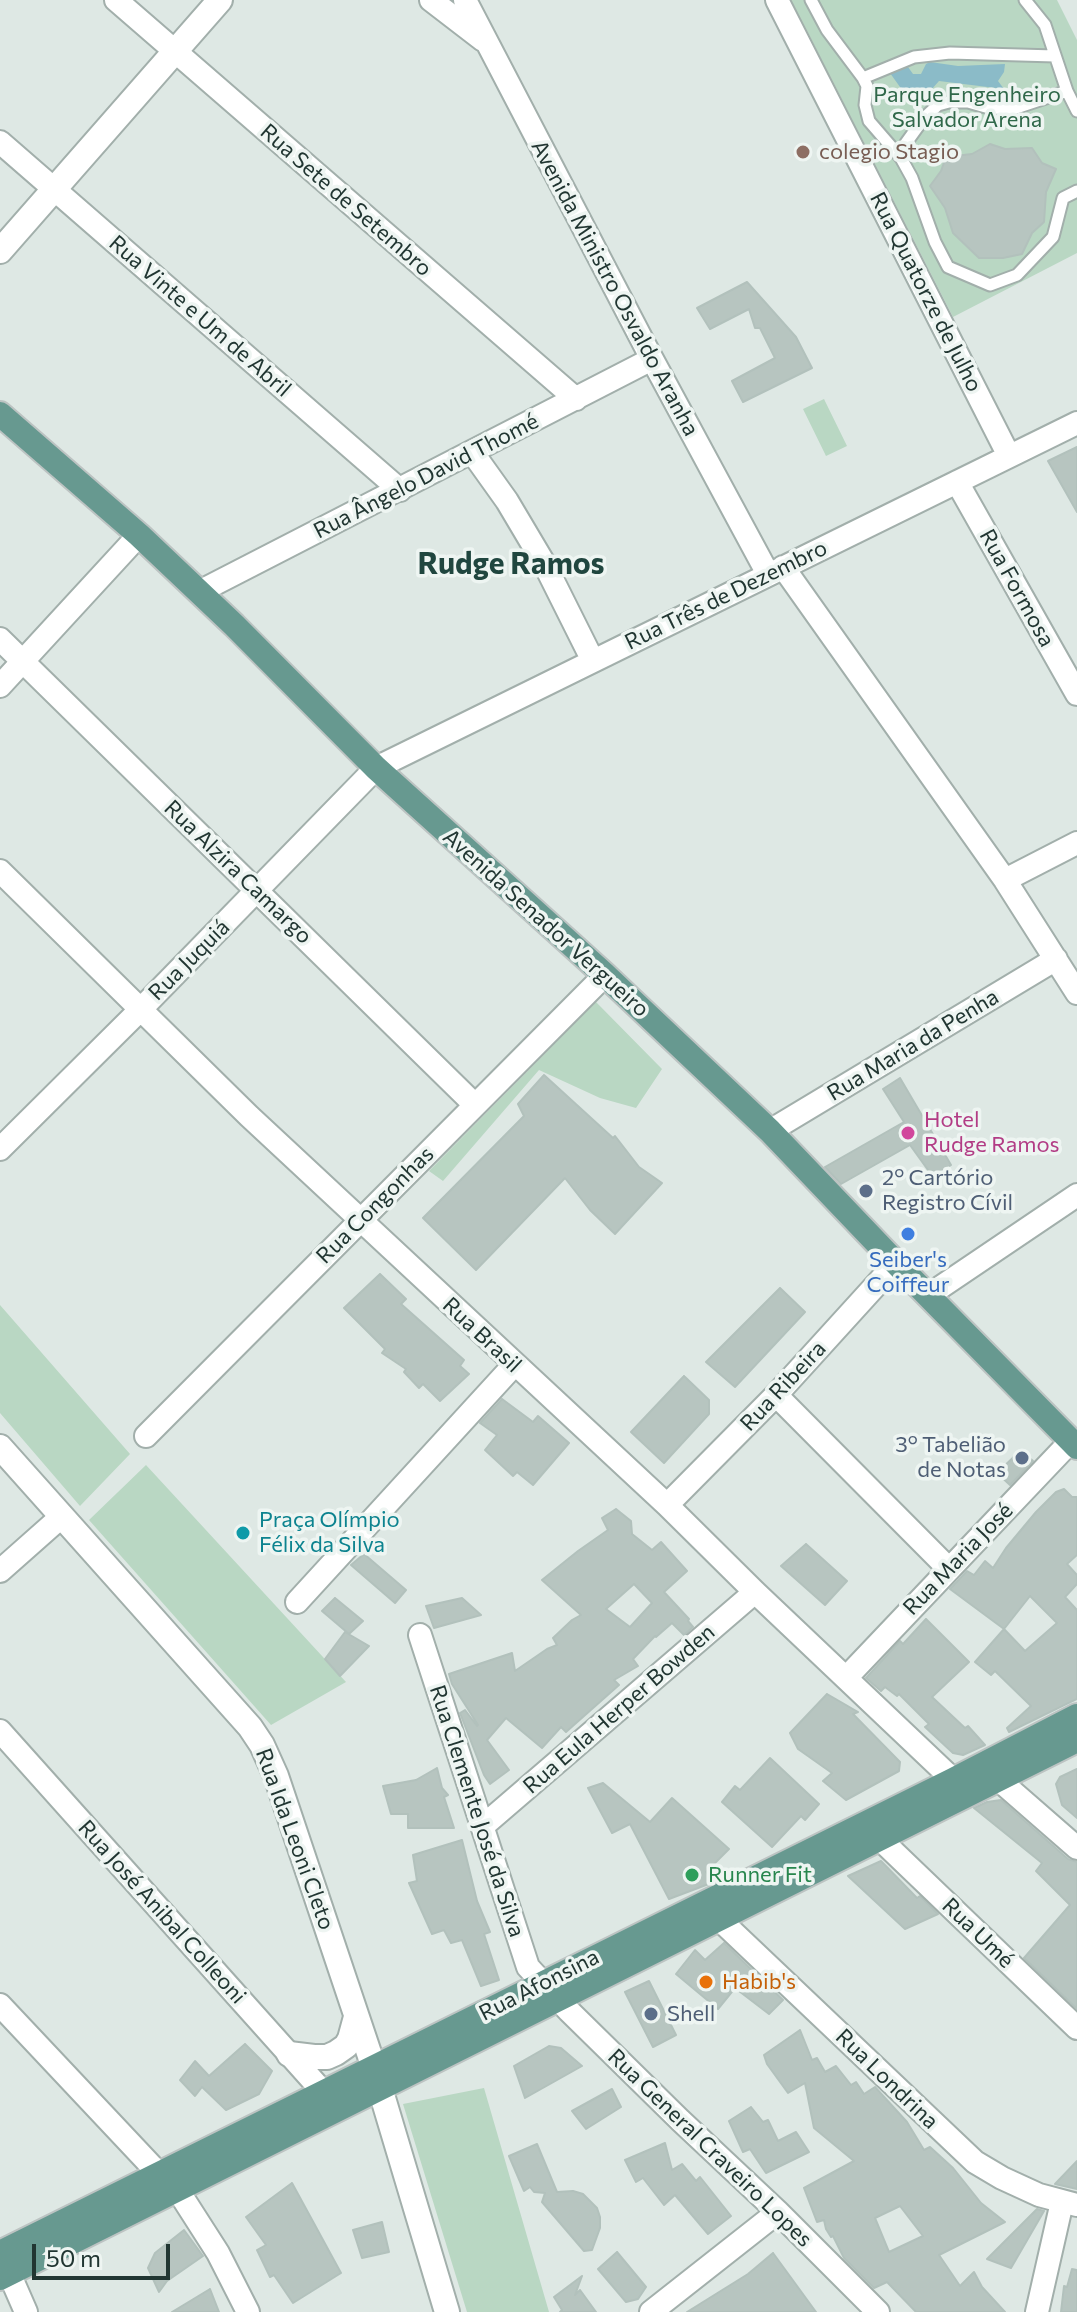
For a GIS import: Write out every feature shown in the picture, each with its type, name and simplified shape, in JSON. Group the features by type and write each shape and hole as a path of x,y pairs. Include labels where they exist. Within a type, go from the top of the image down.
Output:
{"main road":[{"name":"Avenida Senador Vergueiro","path":"0,414 139,535 376,768 605,975 770,1131 1075,1443"},
{"name":"Rua Afonsina","path":"550,1990 719,1919 880,1839 1077,1716"},
{"name":"Rua Afonsina","path":"2,2266 961,1787 999,1780 1077,1740"},
{"name":"Rua Afonsina","path":"168,2182 324,2093 376,2078"}],"street":[{"name":"Rua Sete de Setembro","path":"116,0 576,399"},
{"path":"0,251 220,0"},
{"path":"431,0 487,44"},
{"name":"Avenida Ministro Osvaldo Aranha","path":"465,0 652,359 776,571 1005,880 1077,993"},
{"name":"Rua Quatorze de Julho","path":"777,0 1009,456"},
{"name":"Rua Vinte e Um de Abril","path":"0,142 400,490"},
{"name":"Rua Ângelo David Thomé","path":"199,592 652,359"},
{"name":"Rua Três de Dezembro","path":"376,768 1077,423"},
{"path":"472,452 501,492 545,565 593,661"},
{"name":"Rua Formosa","path":"957,482 1077,694"},
{"path":"0,686 139,535"},
{"name":"Rua Alzira Camargo","path":"0,639 475,1105"},
{"name":"Rua Juquiá","path":"0,1149 376,768"},
{"path":"1005,880 1077,843"},
{"name":"Rua Brasil","path":"0,871 359,1220 667,1505 961,1787"},
{"name":"Rua Maria da Penha","path":"770,1131 1056,959"},
{"name":"Rua Congonhas","path":"146,1436 605,975"},
{"path":"929,1295 1077,1195"},
{"name":"Rua Ribeira","path":"667,1505 776,1395 896,1263"},
{"path":"297,1602 514,1365"},
{"path":"776,1395 949,1569"},
{"name":"Rua Maria José","path":"846,1678 1075,1443"},
{"name":"Rua Ida Leoni Cleto","path":"0,1447 250,1727 262,1745 276,1776 376,2078 447,2312"},
{"path":"0,1571 61,1517"},
{"name":"Rua Eula Herper Bowden","path":"483,1826 755,1592"},
{"name":"Rua Clemente José da Silva","path":"420,1635 528,1967 550,1990"},
{"name":"Rua José Anibal Colleoni","path":"0,1731 324,2093"},
{"path":"999,1780 1077,1848"},
{"name":"Rua Umé","path":"880,1839 1077,2028"},
{"name":"Rua Londrina","path":"719,1919 975,2162 1039,2195 1070,2204"},
{"name":"Rua General Craveiro Lopes","path":"550,1990 878,2312"},
{"path":"0,2005 168,2182 218,2253 248,2312"},
{"path":"289,2054 327,2057 336,2053 350,2039 356,2017"},
{"path":"1037,2312 1070,2204"},
{"path":"651,2312 778,2212"},
{"path":"2,2266 26,2312"}],"lane":[{"path":"811,0 827,30 863,78 867,86 865,105 869,121 901,158 912,178 935,242 948,267 990,285 1017,275 1053,237 1063,198 1077,191"},
{"path":"1025,0 1045,25 1077,111"},
{"path":"863,78 914,57 950,53 1055,56"},
{"path":"901,158 906,143 938,105 968,102 989,108 1013,109 1067,91"}],"green space":[{"name":"Parque Engenheiro Salvador Arena","path":"791,0 1057,0 1077,40 1077,253 953,317"},
{"path":"824,399 847,446 826,456 803,409"},
{"path":"596,1002 662,1069 636,1108 600,1098 539,1070 443,1181 429,1171"},
{"path":"0,1305 130,1454 80,1506 0,1413"},
{"path":"146,1465 346,1682 271,1725 89,1520"},
{"path":"484,2088 549,2312 467,2312 403,2104"}],"water":[{"path":"930,62 958,66 1005,64 998,81 1004,89 939,81 915,108 890,73 908,67 913,74 921,74"}],"building":[{"path":"990,144 1005,149 1032,148 1042,163 1056,169 1046,192 1044,222 1032,233 1022,254 1003,258 979,258 953,233 945,208 930,186 946,157 972,154"},
{"path":"747,282 796,337 812,368 743,402 732,381 775,358 760,328 755,328 749,309 710,329 697,308"},
{"path":"1077,447 1077,512 1048,461"},
{"path":"544,1075 613,1138 615,1136 639,1167 662,1183 615,1234 590,1210 565,1178 476,1270 423,1218 524,1116 518,1104"},
{"name":"Hotel Rudge Ramos","path":"900,1078 951,1165 933,1177 910,1145 841,1184 825,1167 904,1122 883,1089"},
{"path":"380,1274 406,1299 401,1304 464,1360 460,1366 469,1374 440,1401 423,1384 419,1388 404,1372 406,1369 382,1353 385,1349 344,1308"},
{"path":"780,1288 805,1312 735,1387 706,1362"},
{"path":"684,1376 709,1400 709,1414 664,1463 631,1432"},
{"path":"502,1399 533,1422 538,1416 569,1443 533,1485 517,1472 513,1476 485,1450 497,1435 480,1423"},
{"path":"1021,1450 1033,1461 1010,1485 997,1473"},
{"path":"1064,1489 1072,1497 1077,1497 1077,1555 1067,1564 1077,1575 1077,1584 1065,1597 1077,1610 1077,1699 1009,1732 1007,1728 1031,1706 995,1671 991,1675 975,1662 1004,1629 950,1589 967,1571 974,1575 985,1561 993,1568 1006,1548 1056,1492","holes":["1030,1596 1057,1623 1025,1651 1004,1629"]},
{"path":"616,1509 631,1521 632,1534 652,1550 661,1542 687,1571 664,1592 693,1627 684,1635 672,1623 655,1636 633,1659 638,1666 614,1680 619,1685 566,1732 561,1727 542,1748 506,1718 487,1740 509,1770 490,1784 460,1713 465,1710 478,1725 449,1674 512,1653 515,1671 557,1645 553,1638 581,1615 542,1580 608,1530 602,1518","holes":["634,1584 652,1603 630,1627 606,1609"]},
{"path":"806,1544 847,1581 825,1605 781,1566"},
{"path":"364,1554 406,1590 395,1603 351,1565"},
{"path":"335,1598 363,1621 349,1634 322,1611"},
{"path":"462,1598 481,1615 434,1628 426,1606"},
{"path":"926,1619 969,1662 932,1697 965,1728 968,1726 985,1745 963,1755 953,1753 925,1727 929,1724 899,1694 897,1696 885,1687 881,1691 866,1678 900,1641 903,1644"},
{"path":"345,1632 369,1646 340,1676 325,1659"},
{"path":"827,1694 858,1712 853,1714 900,1762 899,1771 846,1800 823,1781 832,1773 798,1749 790,1733"},
{"path":"770,1758 819,1804 805,1820 801,1816 772,1847 722,1802 735,1786 740,1790"},
{"path":"437,1768 442,1788 448,1795 444,1797 454,1828 408,1828 408,1814 391,1814 383,1786 416,1780"},
{"path":"1077,1769 1077,1818 1062,1805 1056,1784 1060,1777"},
{"path":"603,1783 650,1822 672,1798 729,1849 706,1872 714,1882 669,1899 630,1824 612,1833 588,1788"},
{"path":"1001,1800 1068,1859 1077,1862 1077,2009 1024,1958 1070,1905 1036,1871 1042,1863 974,1808"},
{"path":"462,1840 477,1901 490,1932 484,1934 499,1980 481,1986 462,1940 451,1943 444,1930 432,1934 409,1883 417,1881 413,1855"},
{"path":"881,1861 917,1898 920,1896 938,1914 905,1929 848,1876"},
{"path":"724,1943 783,2000 769,2014 735,1988 718,2009 676,1974 695,1950 705,1960"},
{"name":"Shell","path":"649,1981 676,2035 653,2047 625,1992"},
{"path":"800,2030 812,2060 817,2058 825,2072 836,2066 851,2085 856,2082 864,2094 875,2087 907,2122 924,2150 930,2147 953,2168 981,2203 1005,2222 939,2255 960,2286 974,2272 982,2287 1005,2312 916,2312 887,2282 874,2288 844,2258 826,2229 824,2220 817,2222 804,2188 854,2161 814,2128 805,2083 788,2093 764,2055","holes":["900,2206 923,2236 889,2252 875,2218"]},
{"path":"245,2044 272,2071 259,2094 226,2110 202,2087 195,2096 180,2080 195,2061 209,2076"},
{"path":"549,2046 561,2048 582,2066 525,2098 514,2066"},
{"path":"612,2089 621,2107 586,2129 572,2111"},
{"path":"751,2107 763,2122 768,2120 778,2141 796,2132 809,2152 766,2173 750,2149 743,2152 729,2121"},
{"path":"665,2143 672,2170 682,2164 696,2181 700,2177 731,2216 708,2234 675,2195 664,2205 643,2178 636,2182 625,2160"},
{"path":"537,2144 557,2192 583,2194 597,2208 600,2228 592,2250 584,2251 542,2202 545,2193 534,2192 530,2187 524,2191 509,2156"},
{"path":"1077,2161 1077,2189 1055,2184"},
{"path":"292,2183 341,2273 293,2303 274,2275 270,2277 257,2250 266,2245 246,2217"},
{"path":"1037,2209 1044,2211 1011,2268 987,2259"},
{"path":"382,2222 389,2252 362,2258 353,2230"},
{"path":"184,2230 203,2256 167,2281 159,2292 148,2268 155,2253"},
{"path":"617,2252 646,2287 638,2299 626,2302 598,2269"},
{"path":"773,2253 816,2312 687,2312 748,2274"},
{"path":"1072,2269 1077,2270 1077,2312 1061,2312 1064,2286 1067,2287"},
{"path":"582,2276 575,2295 580,2290 596,2312 560,2312 562,2310 554,2297"},
{"path":"210,2289 219,2312 172,2312"}],"place":[{"name":"colegio Stagio","path":"803,152"},
{"name":"Hotel Rudge Ramos","path":"908,1133"},
{"name":"2º Cartório Registro Cívil","path":"866,1191"},
{"name":"Seiber's Coiffeur","path":"908,1234"},
{"name":"3º Tabelião de Notas","path":"1022,1458"},
{"name":"Praça Olímpio Félix da Silva","path":"243,1533"},
{"name":"Runner Fit","path":"692,1875"},
{"name":"Habib's","path":"706,1982"},
{"name":"Shell","path":"651,2014"}],"district":[{"name":"Rudge Ramos","path":"511,564"}]}
